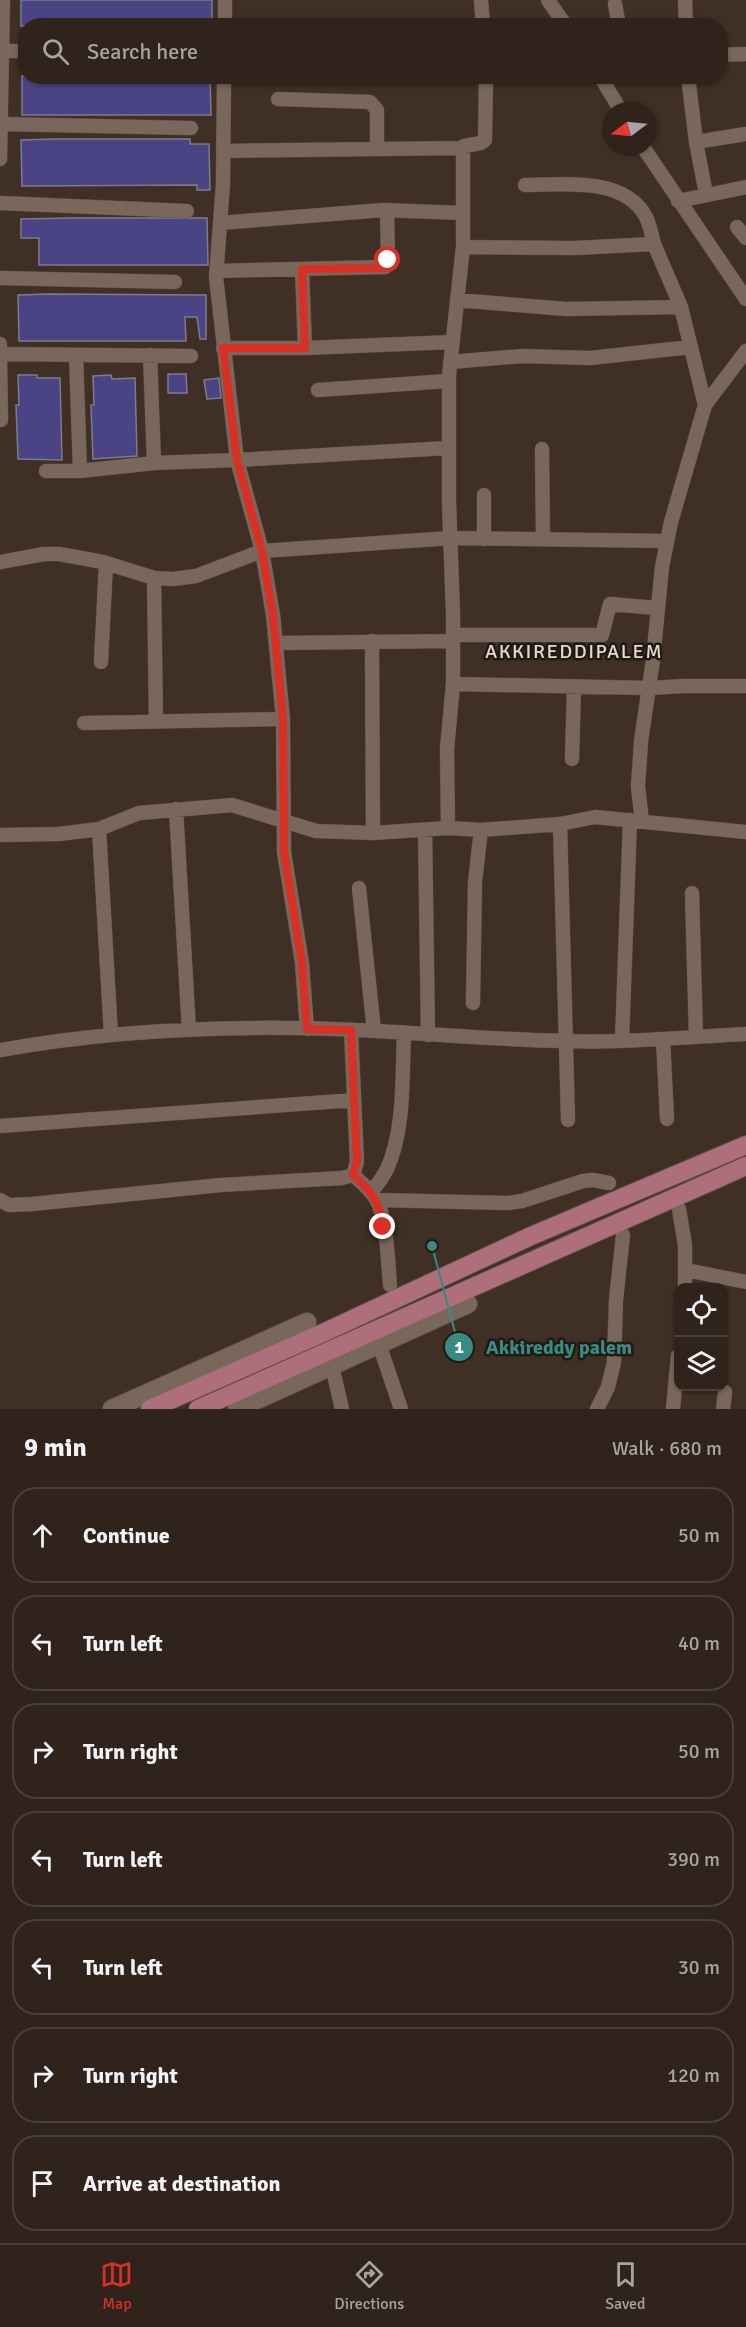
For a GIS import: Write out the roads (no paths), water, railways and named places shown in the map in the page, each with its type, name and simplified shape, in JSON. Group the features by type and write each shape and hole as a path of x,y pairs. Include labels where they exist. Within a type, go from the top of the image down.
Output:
{"main road":[{"path":"150,1409 325,1332 531,1236 746,1145"},
{"path":"198,1409 746,1166"}],"street":[{"path":"0,159 3,0"},
{"path":"225,0 225,18"},
{"path":"482,0 483,18"},
{"path":"548,0 560,18"},
{"path":"685,0 686,18"},
{"path":"615,4 618,18"},
{"path":"2,51 18,51"},
{"path":"728,55 746,54"},
{"path":"224,84 217,271 223,348 237,460 262,551 276,643 283,719 283,820 288,878 302,963 307,1029"},
{"path":"223,151 463,148 485,140 486,84"},
{"path":"605,84 616,102"},
{"path":"689,84 696,142 706,194"},
{"path":"278,99 370,102 377,110 377,149"},
{"path":"0,124 191,128"},
{"path":"696,142 746,134"},
{"path":"448,828 447,749 453,684 453,638 448,381 463,247 463,148"},
{"path":"649,156 746,299"},
{"path":"525,185 606,187 623,196 645,215 654,244 681,307 705,405"},
{"path":"678,201 746,187"},
{"path":"0,203 188,211"},
{"path":"220,223 387,210 463,213"},
{"path":"217,271 385,267 388,260 387,210"},
{"path":"463,247 575,248 654,244"},
{"path":"302,269 305,348"},
{"path":"0,278 175,282"},
{"path":"457,300 566,309 681,307"},
{"path":"223,348 305,348 452,342"},
{"path":"0,344 1,420"},
{"path":"450,362 506,357 590,358 691,346"},
{"path":"622,1041 638,787 657,608 667,541 705,405 746,351"},
{"path":"0,354 191,356"},
{"path":"76,355 80,471"},
{"path":"150,355 154,463"},
{"path":"318,390 448,381"},
{"path":"46,471 80,471 154,463 448,448"},
{"path":"542,449 543,539"},
{"path":"484,495 484,539"},
{"path":"0,562 44,554 59,554 106,563 154,578 173,579 196,576 262,551 451,538 667,541"},
{"path":"101,662 106,563"},
{"path":"154,578 156,721"},
{"path":"276,643 602,635 610,604 657,608"},
{"path":"372,642 373,833"},
{"path":"453,684 649,688 746,686"},
{"path":"572,759 574,687"},
{"path":"84,723 283,719"},
{"path":"0,835 59,834 99,829 139,813 232,805 316,831 373,833 448,828 481,830 560,824 595,817 746,832"},
{"path":"176,809 189,1030"},
{"path":"560,824 568,1119"},
{"path":"99,829 111,1035"},
{"path":"424,830 428,1035"},
{"path":"473,1003 475,882 481,830"},
{"path":"359,888 374,1030"},
{"path":"692,893 696,1036"},
{"path":"0,1050 64,1038 225,1028 374,1030 428,1035 566,1041 622,1041 746,1034"},
{"path":"351,1030 357,1161 353,1175"},
{"path":"374,1196 394,1151 402,1097 404,1033"},
{"path":"663,1039 667,1119"},
{"path":"0,1126 354,1100"},
{"path":"353,1175 374,1196 382,1213 390,1285"},
{"path":"0,1200 9,1205 32,1204 221,1185 342,1178 353,1175"},
{"path":"374,1196 508,1203 522,1201 583,1181 609,1183"},
{"path":"679,1209 685,1245 685,1283"},
{"path":"597,1409 612,1376 616,1300 623,1235"},
{"path":"686,1270 746,1282"},
{"path":"237,1409 468,1304"},
{"path":"112,1409 307,1322"},
{"path":"379,1344 401,1409"},
{"path":"332,1366 342,1409"},
{"path":"673,1409 675,1391"},
{"path":"723,1409 725,1392"}],"place":[{"name":"Akkireddy palem","path":"432,1246"}],"district":[{"name":"AKKIREDDIPALEM","path":"574,651"}]}
